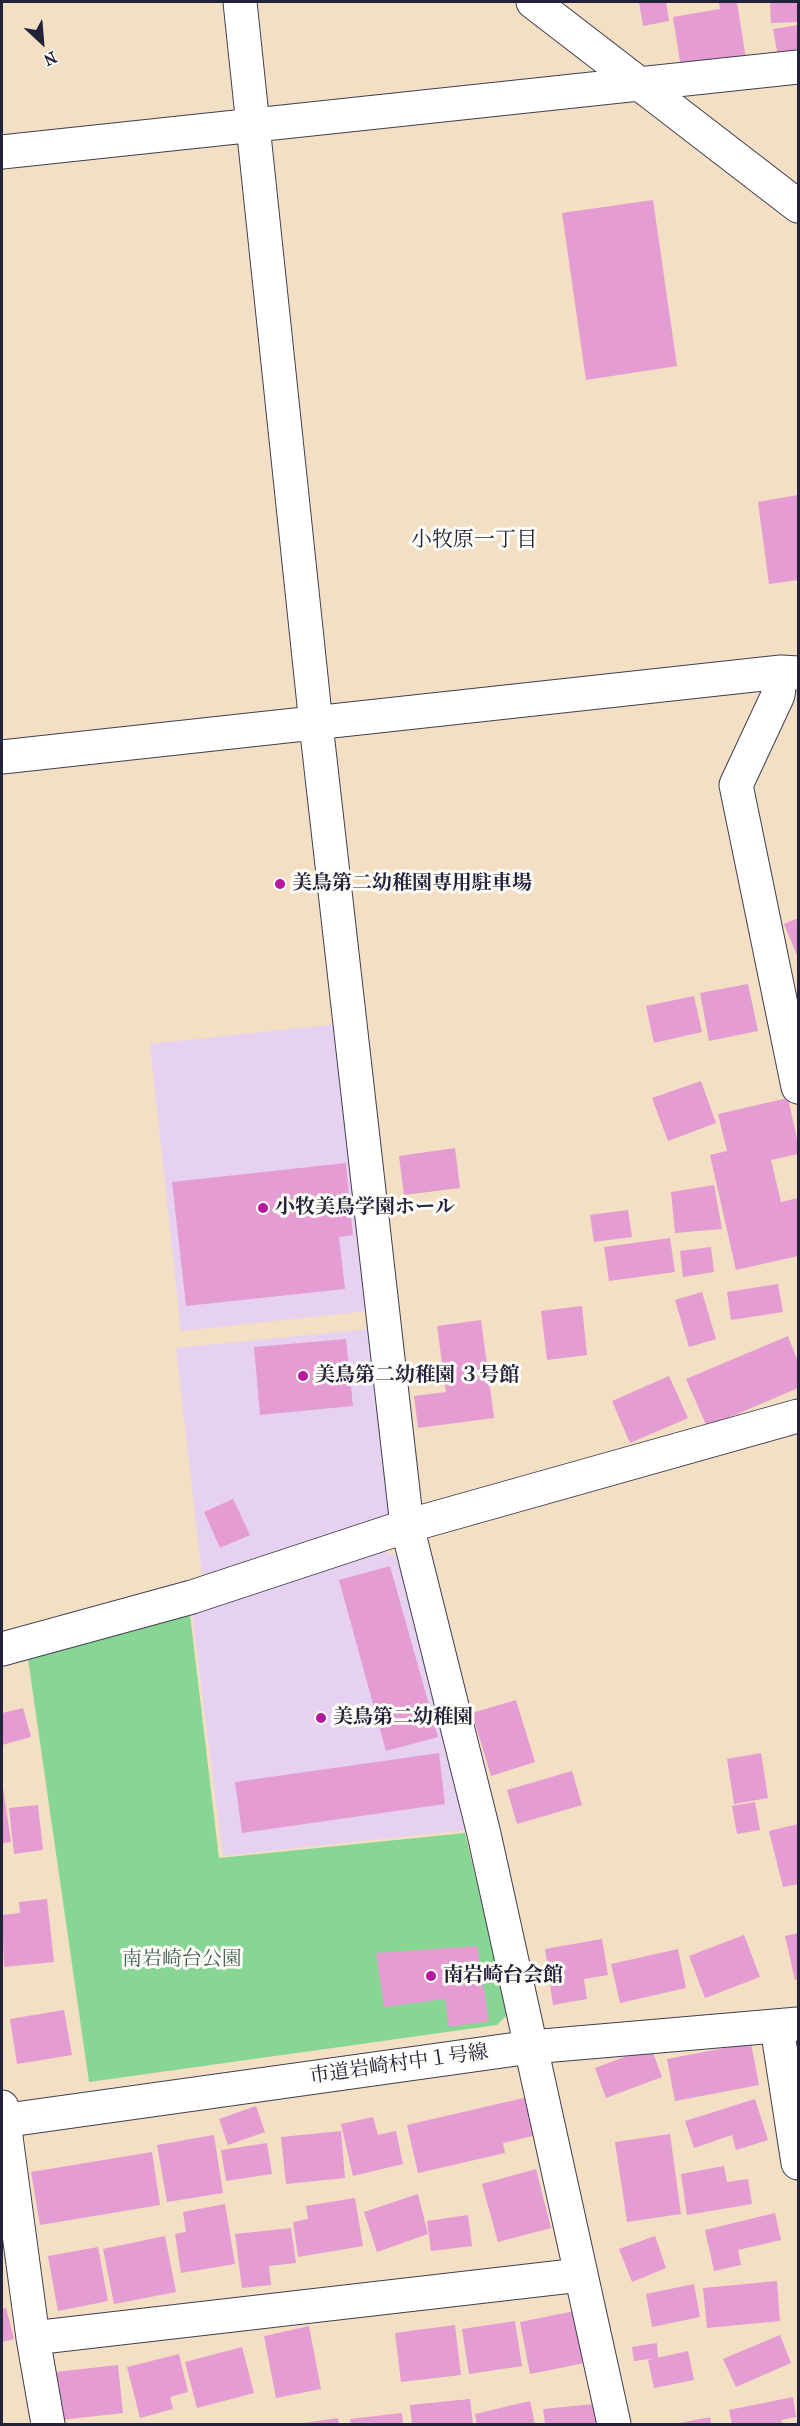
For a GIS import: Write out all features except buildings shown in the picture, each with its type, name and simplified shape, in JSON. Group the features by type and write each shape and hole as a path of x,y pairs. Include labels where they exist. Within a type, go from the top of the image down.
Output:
{"street":[{"path":"240,2 316,724 407,1526 484,1834 614,2424"},
{"path":"533,2 798,207"},
{"path":"2,152 798,67"},
{"path":"2,757 790,672"},
{"path":"790,672 736,785 789,989 798,1087"},
{"path":"2,1649 192,1598 407,1526 798,1416"},
{"path":"788,2025 798,2163"},
{"name":"市道岩崎村中１号線","path":"2,2116 531,2047 788,2025"},
{"path":"2,2116 33,2338 48,2424"},
{"path":"33,2338 580,2275"}],"shaded area":[{"path":"338,1024 368,1311 181,1331 150,1044"},
{"path":"371,1329 392,1517 202,1575 176,1348"},
{"name":"美鳥第二幼稚園","path":"383,1551 398,1557 466,1830 223,1856 191,1606"}],"green space":[{"name":"南岩崎台公園","path":"189,1606 219,1858 465,1833 508,2014 497,2025 89,2082 27,1652"}],"place":[{"name":"美鳥第二幼稚園専用駐車場","path":"280,884"},
{"name":"小牧美鳥学園ホール","path":"263,1208"},
{"name":"美鳥第二幼稚園 ３号館","path":"303,1376"},
{"name":"美鳥第二幼稚園","path":"321,1718"},
{"name":"南岩崎台会館","path":"431,1976"}],"district":[{"name":"小牧原一丁目","path":"474,541"}]}
